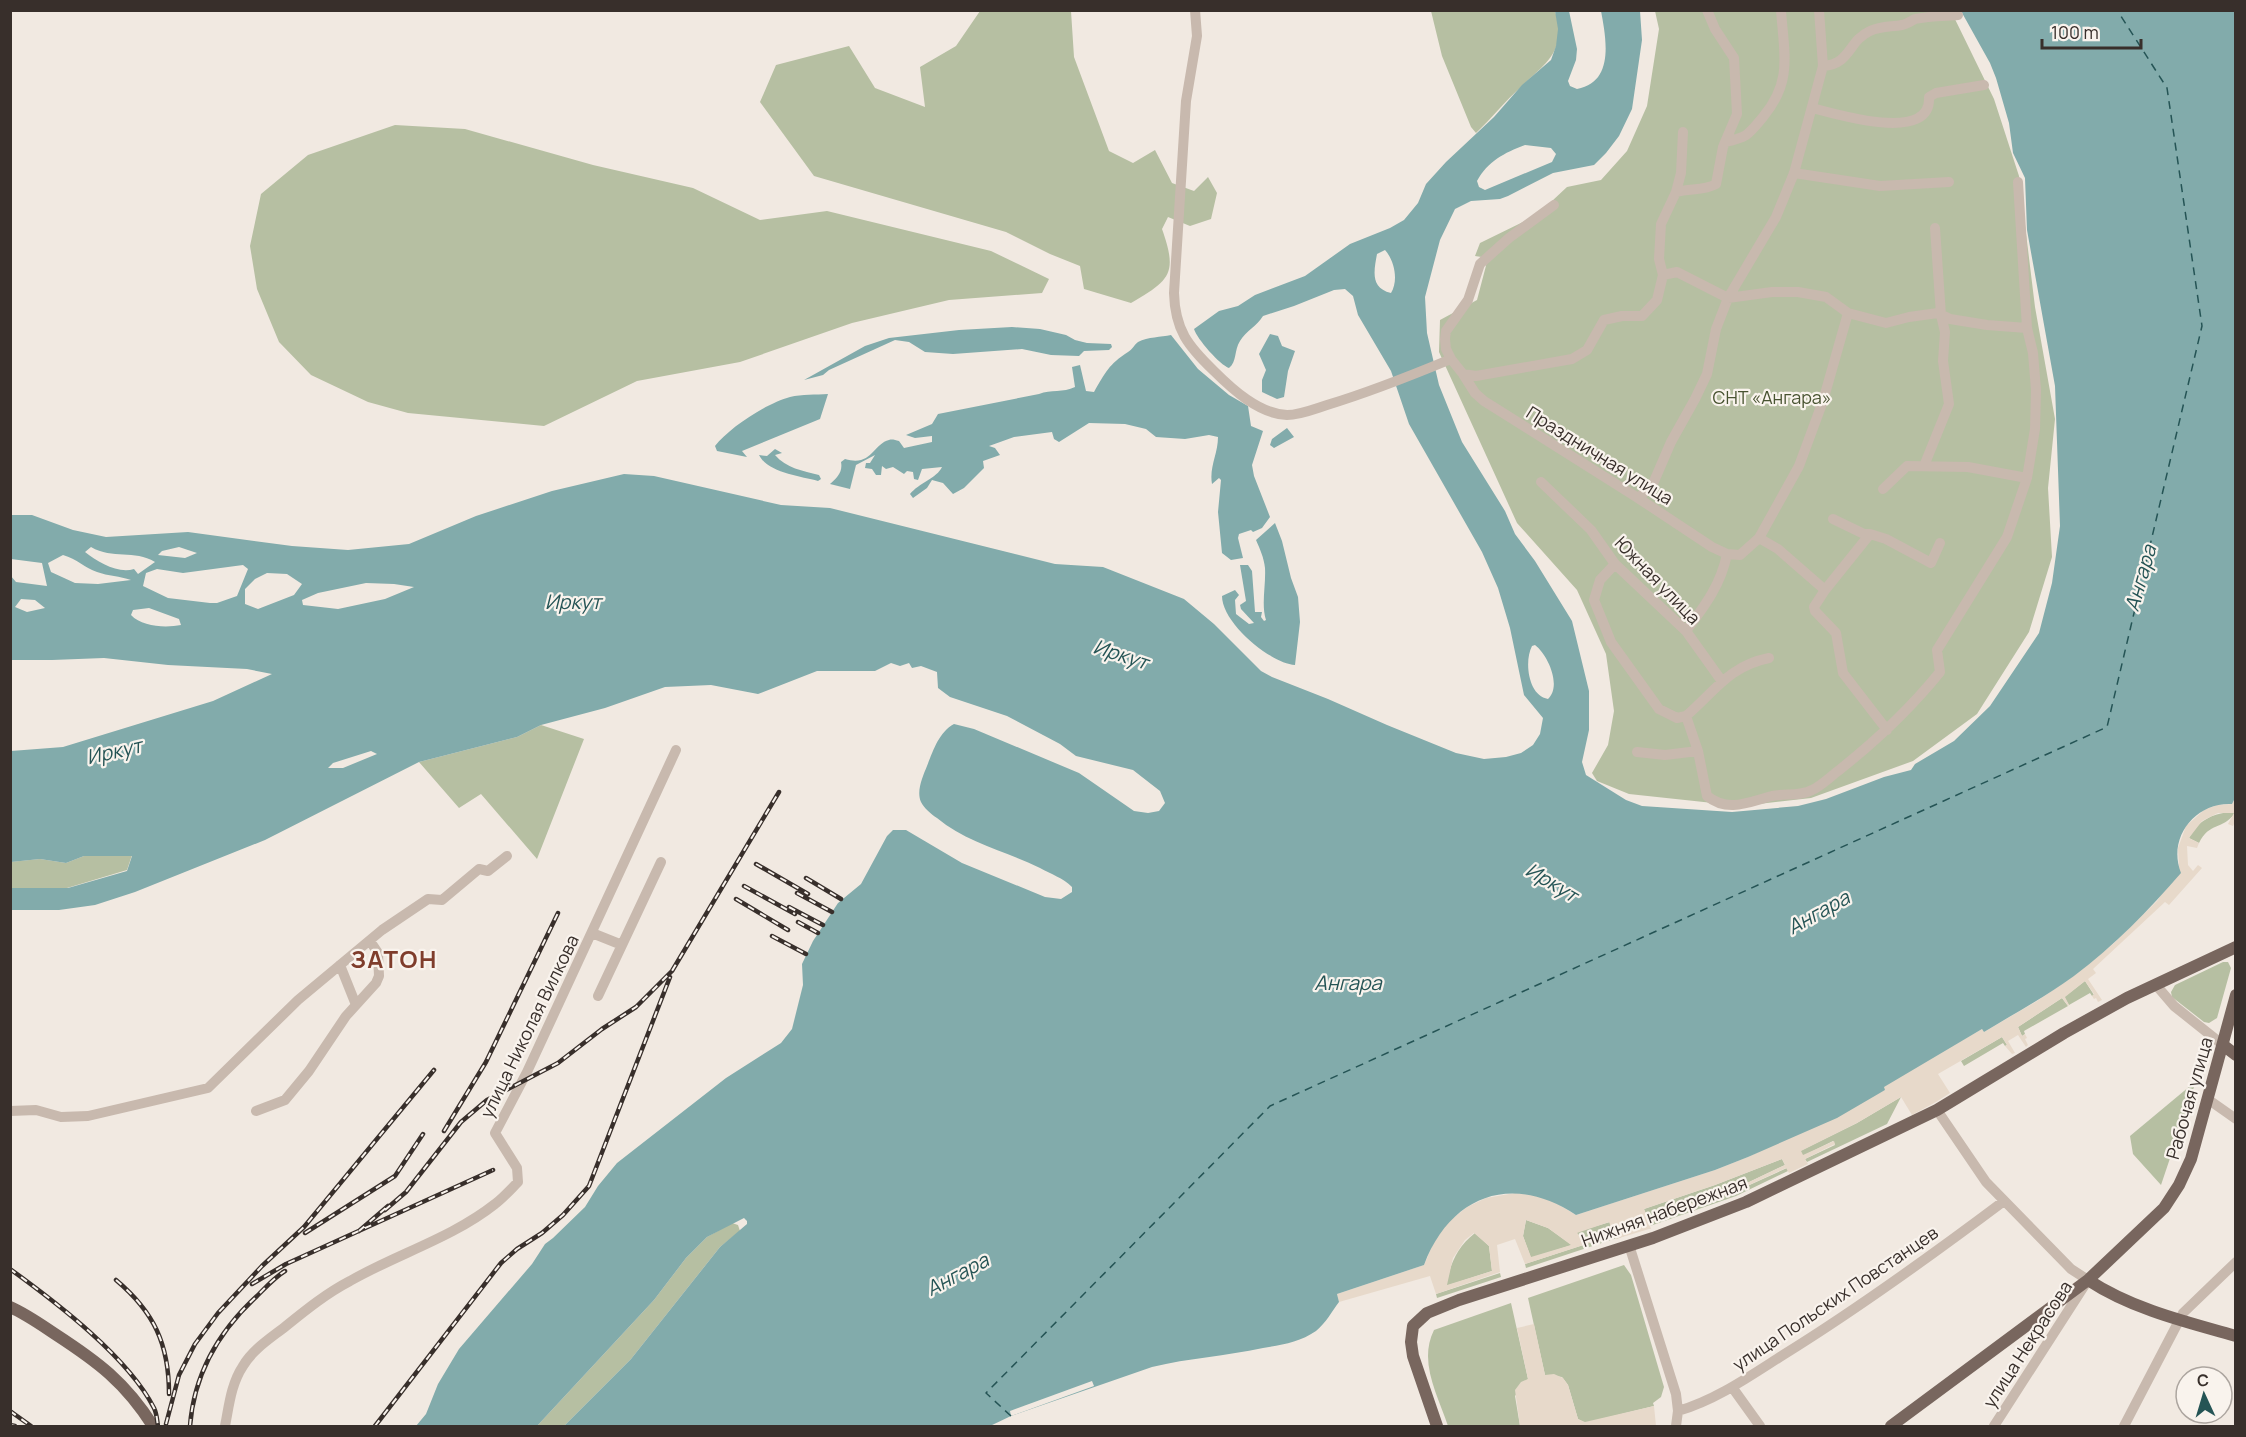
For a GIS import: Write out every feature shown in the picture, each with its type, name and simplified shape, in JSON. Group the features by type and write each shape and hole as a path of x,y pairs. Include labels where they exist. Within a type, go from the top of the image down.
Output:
{"main road":[{"name":"Нижняя набережная","path":"1437,1426 1413,1356 1413,1326 1427,1313 1459,1300 1629,1245 1746,1202 1938,1110 2064,1033 2235,947"},
{"name":"Рабочая улица","path":"1891,1426 2088,1280 2128,1244 2170,1200 2186,1173 2209,1100 2235,995"},
{"path":"2223,1045 2235,1055"},
{"path":"2088,1280 2109,1294 2179,1320 2235,1336"},
{"path":"10,1307 104,1367 125,1387 153,1426"}],"street":[{"path":"1195,10 1197,36 1186,101 1174,293 1175,314 1189,346 1220,377 1258,407 1286,415 1301,413 1384,387 1448,360 1445,335 1449,325 1468,300 1480,264 1502,244 1554,205"},
{"path":"1676,192 1687,188 1708,189 1716,184 1725,142 1737,114 1734,58 1715,29 1707,10"},
{"path":"1725,142 1746,137 1776,101 1785,69 1781,10"},
{"path":"1638,498 1652,486 1671,442 1707,374 1716,329 1728,298 1776,217 1794,173 1823,66 1819,10"},
{"path":"1823,66 1833,65 1843,60 1855,43 1869,31 1890,25 1901,25 1917,19 1958,15"},
{"path":"1812,108 1856,120 1887,124 1916,119 1926,114 1930,107 1929,97 1936,93 1984,85"},
{"path":"1463,374 1489,374 1572,359 1587,350 1604,320 1622,316 1642,316 1657,300 1663,275 1659,259 1661,224 1676,192 1681,173 1683,132"},
{"path":"1794,173 1880,186 1949,182"},
{"path":"1686,716 1698,751 1707,796 1721,805 1738,805 1772,796 1796,795 1813,790 1887,730 1915,703 1940,672 1937,650 2007,537 2027,478 2035,429 2036,390 2033,353 2027,328 2018,182"},
{"path":"1924,466 1949,404 1943,361 1945,332 1941,315 1935,228"},
{"path":"1663,275 1677,272 1728,298 1772,292 1798,292 1826,297 1848,313 1886,323 1938,313 1950,319 2027,328"},
{"path":"1686,632 1720,581 1727,554 1740,555 1759,538 1799,466 1823,401 1848,313"},
{"name":"Праздничная улица","path":"1448,360 1463,374 1475,393 1484,401 1638,498 1712,548 1727,554"},
{"path":"1883,489 1907,466 1968,467 2027,478"},
{"name":"Южная улица","path":"1541,482 1591,530 1615,564 1686,632 1721,680"},
{"path":"1833,519 1931,563 1940,543"},
{"path":"1870,534 1814,607 1815,611 1836,633 1843,673 1887,730"},
{"path":"1759,538 1778,549 1825,590"},
{"path":"1615,564 1600,580 1594,600 1611,642 1659,709 1677,718 1686,716 1711,695 1721,680 1752,662 1769,658"},
{"name":"улица Николая Вилкова","path":"225,1426 236,1379 243,1364 258,1348 321,1298 351,1280 447,1234 483,1213 518,1182 517,1168 495,1132 527,1072 676,750"},
{"path":"1637,752 1665,755 1698,751"},
{"path":"10,1111 36,1110 62,1117 88,1116 208,1088 297,1000 382,930 428,900 442,900 479,869 488,871 507,856"},
{"path":"598,996 661,862"},
{"path":"592,933 622,945"},
{"path":"256,1111 285,1100 309,1071 327,1042 376,983 379,976 378,953 370,941"},
{"path":"340,966 356,1005"},
{"path":"2156,985 2174,1006 2223,1045"},
{"path":"2209,1100 2235,1119"},
{"path":"1938,1110 1986,1182 2071,1269 2088,1280"},
{"name":"улица Польских Повстанцев","path":"1678,1411 1732,1387 1890,1286 2004,1201"},
{"path":"1629,1245 1676,1394 1678,1411 1676,1426"},
{"path":"2124,1426 2179,1320 2189,1306 2235,1262"},
{"name":"улица Некрасова","path":"1994,1426 2088,1280"},
{"path":"1732,1387 1760,1426"}],"green space":[{"path":"980,11 1071,11 1074,57 1109,151 1133,163 1155,150 1172,183 1194,191 1208,177 1217,193 1211,219 1190,226 1168,217 1162,229 1169,256 1170,266 1167,274 1155,288 1131,303 1084,289 1080,266 1006,232 814,176 760,102 776,65 849,46 875,88 925,107 920,67 956,46"},
{"path":"1431,11 1555,11 1558,36 1556,46 1547,62 1476,133 1471,127 1442,56"},
{"name":"СНТ «Ангара»","path":"1655,11 1951,11 1994,99 2019,176 2035,307 2055,419 2048,488 2052,557 2029,632 1977,714 1913,761 1811,798 1741,806 1629,794 1597,781 1592,773 1608,745 1614,711 1606,654 1577,590 1517,523 1439,352 1440,320 1477,300 1488,258 1475,256 1480,243 1537,215 1567,187 1601,180 1627,151 1647,106 1659,29"},
{"path":"395,125 465,129 593,165 693,188 760,220 827,211 991,251 1049,279 1042,293 949,300 852,323 740,362 637,381 544,426 408,413 368,402 311,375 279,342 257,289 250,246 261,194 308,155"},
{"path":"541,725 584,739 537,859 481,794 459,808 419,762 517,737"},
{"path":"2230,812 2235,813 2226,822 2207,832 2199,843 2189,838 2206,819"},
{"path":"132,855 127,870 67,888 11,888 10,862 40,859 66,863 84,856"},
{"path":"2223,962 2228,962 2231,968 2217,1018 2209,1023 2204,1022 2172,997 2171,992 2175,985"},
{"path":"2085,981 2094,995 2090,993 2069,1005 2064,997"},
{"path":"2062,998 2068,1006 2024,1031 2025,1034 2022,1036 2018,1027"},
{"path":"2002,1037 2007,1045 2003,1043 1964,1066 1961,1061"},
{"path":"2196,1081 2161,1185 2133,1154 2130,1136"},
{"path":"1901,1097 1887,1124 1807,1162 1805,1159 1835,1145 1833,1141 1803,1156 1800,1151 1857,1123"},
{"path":"1782,1159 1785,1165 1747,1183 1648,1219 1644,1209"},
{"path":"1787,1168 1788,1171 1736,1196 1650,1226 1649,1223 1734,1192"},
{"path":"1526,1220 1548,1228 1572,1245 1531,1258 1523,1236"},
{"path":"1610,1222 1613,1231 1584,1241 1576,1232"},
{"path":"732,1223 738,1225 740,1231 720,1247 631,1359 564,1426 537,1426 654,1300 686,1258 707,1237"},
{"path":"1475,1233 1489,1246 1492,1271 1446,1286 1455,1256 1463,1244"},
{"path":"1614,1235 1616,1238 1526,1268 1525,1264"},
{"path":"1624,1265 1631,1275 1664,1387 1661,1397 1653,1403 1654,1406 1585,1423 1578,1419 1568,1385 1562,1377 1545,1375 1528,1298"},
{"path":"1500,1273 1501,1277 1437,1298 1436,1294"},
{"path":"1511,1303 1528,1379 1515,1396 1520,1426 1448,1426 1429,1366 1428,1354 1434,1330"}],"shaded area":[{"path":"2235,798 2235,822 2233,826 2228,824 2234,813 2218,813 2202,821 2189,838 2199,843 2197,848 2187,846 2188,865 2193,871 2198,865 2202,868 2169,905 2165,902 2093,969 2096,973 2088,979 2102,1000 2098,1002 2096,998 2094,999 2092,996 2094,994 2085,981 2065,997 2068,1006 2062,998 2018,1027 2022,1036 2025,1034 2027,1038 2025,1039 2028,1045 2026,1047 2018,1035 2008,1041 2015,1053 2012,1054 2005,1046 2007,1045 2002,1037 1938,1074 1950,1093 1936,1102 1912,1115 1901,1097 1857,1123 1801,1151 1803,1155 1834,1141 1835,1144 1805,1159 1808,1164 1789,1173 1786,1168 1734,1192 1649,1223 1651,1229 1616,1239 1614,1235 1525,1264 1515,1239 1497,1245 1500,1272 1436,1294 1430,1276 1339,1302 1337,1294 1424,1265 1437,1235 1447,1223 1467,1207 1486,1198 1515,1193 1533,1195 1551,1200 1576,1215 1748,1157 1885,1090 1883,1087 1940,1053 1982,1029 1984,1032 2037,1001 2075,975 2113,944 2157,901 2179,867 2178,848 2186,826 2204,810 2217,805 2232,804","holes":["1782,1159 1785,1165 1747,1183 1648,1219 1644,1209","1526,1220 1548,1228 1571,1245 1531,1257 1523,1236","1609,1222 1613,1232 1584,1241 1577,1233","1474,1233 1489,1246 1492,1271 1447,1285 1453,1258 1465,1240"]},
{"path":"1534,1324 1545,1375 1554,1374 1563,1378 1568,1385 1578,1419 1585,1422 1654,1406 1656,1426 1520,1426 1515,1390 1521,1382 1528,1379 1517,1328"}],"water":[{"name":"Ангара","path":"1555,11 1569,11 1577,49 1576,60 1568,81 1570,86 1577,89 1589,85 1603,68 1606,46 1601,11 1640,11 1642,40 1632,109 1619,136 1594,165 1553,173 1500,199 1471,201 1455,209 1440,240 1425,297 1427,333 1439,385 1462,442 1505,511 1515,534 1535,561 1572,621 1589,691 1589,730 1582,762 1586,775 1626,800 1642,806 1732,812 1798,806 1826,799 1884,777 1911,770 1915,764 1954,741 1990,706 2039,633 2052,583 2060,526 2055,386 2027,230 2025,178 2013,153 2009,123 1996,78 1961,11 2235,11 2235,798 2232,804 2206,809 2187,825 2178,847 2181,873 2130,927 2074,976 1984,1032 1982,1029 1884,1087 1885,1090 1837,1118 1715,1170 1576,1215 1552,1202 1529,1195 1507,1194 1486,1198 1467,1207 1450,1221 1436,1241 1424,1265 1337,1294 1339,1302 1320,1328 1291,1343 1152,1367 1011,1416 990,1426 564,1426 631,1359 720,1247 747,1224 744,1218 707,1237 686,1258 654,1300 537,1426 416,1426 426,1414 438,1384 459,1349 532,1264 545,1244 585,1207 598,1186 617,1163 726,1078 781,1043 792,1029 803,985 802,964 813,941 838,903 861,884 887,836 893,830 906,830 962,863 1045,897 1061,899 1072,892 1072,887 1061,879 949,827 928,811 921,802 919,793 922,779 937,742 949,727 954,724 974,729 1079,773 1134,811 1148,813 1159,811 1165,803 1160,791 1133,770 1076,756 1060,744 1007,716 950,697 938,688 937,672 921,666 912,668 909,663 900,666 891,663 875,671 817,671 758,694 711,685 665,687 605,708 541,725 517,737 419,762 265,840 135,892 95,905 59,910 11,910 11,888 68,888 127,871 132,856 84,856 66,863 40,859 11,862 11,751 63,747 213,701 272,674 247,669 168,665 104,658 11,660 10,575 16,582 47,586 42,563 11,559 11,515 32,515 73,530 106,537 188,532 292,546 348,550 409,544 476,516 552,491 624,474 654,476 781,505 830,508 1055,564 1103,567 1184,599 1214,624 1261,671 1272,677 1456,753 1484,759 1521,753 1533,745 1540,734 1543,718 1524,695 1510,628 1498,588 1482,552 1409,424 1391,371 1358,315 1353,296 1345,289 1334,290 1263,316 1240,341 1233,363 1229,368 1209,351 1194,329 1219,311 1238,306 1255,295 1305,276 1350,244 1404,220 1418,203 1426,184 1446,162 1494,117 1522,85 1551,60 1558,29","holes":["1525,145 1551,148 1556,154 1552,162 1485,190 1479,187 1477,181 1486,168 1497,158","1385,250 1391,259 1395,276 1391,293 1384,291 1377,283 1375,267 1377,254","91,547 107,553 139,556 155,562 138,574 134,569 121,570 96,560 85,552","179,547 197,553 185,558 158,555 162,551","63,555 97,572 131,580 98,584 75,583 51,572 48,563","243,565 248,569 237,596 217,603 168,598 143,586 146,573 157,569 183,573","267,573 287,574 302,584 294,595 258,609 245,604 245,589 255,579","366,583 414,587 385,599 338,609 303,605 302,600 318,593","21,599 35,600 45,608 27,612 15,607","149,608 179,619 181,625 155,626 131,615 133,610","1535,645 1549,663 1554,686 1548,699 1536,692 1532,685 1528,660 1532,646","371,751 377,754 343,768 328,768 333,763"]},
{"path":"1012,327 1040,329 1087,343 1111,344 1112,347 1109,350 1084,351 1079,356 1051,355 1022,349 953,354 925,352 909,342 895,340 829,370 823,375 804,380 865,346 889,338"},
{"path":"1270,334 1278,336 1282,346 1295,351 1288,371 1284,397 1277,399 1262,392 1262,380 1266,370 1259,354"},
{"path":"1171,335 1198,369 1229,395 1248,406 1251,426 1263,431 1252,465 1270,517 1262,528 1239,534 1243,558 1231,560 1222,553 1218,512 1221,480 1219,478 1212,484 1211,478 1218,437 1209,435 1185,439 1156,437 1146,429 1125,424 1089,423 1059,442 1054,439 1052,432 1014,437 989,446 995,448 1000,455 983,461 984,468 964,488 953,494 943,483 932,480 927,488 913,498 910,494 942,467 922,469 918,480 914,479 913,472 907,471 904,474 893,467 886,469 882,466 881,475 876,475 872,469 865,468 866,463 870,463 875,455 856,465 850,489 830,484 839,475 841,462 845,459 854,461 867,458 884,442 899,441 904,448 932,442 932,436 915,438 906,435 932,424 938,414 1075,387 1072,367 1080,365 1086,391 1094,392 1112,365 1138,342"},
{"path":"828,394 820,419 742,451 747,457 717,451 715,446 729,432 749,417 771,405 795,396"},
{"path":"1287,428 1294,437 1274,448 1270,445 1272,439"},
{"path":"775,449 782,453 775,455 784,463 819,475 821,479 818,481 794,475 769,466 759,455 767,456"},
{"path":"1275,523 1298,597 1300,622 1295,665 1273,657 1249,640 1230,618 1224,607 1222,596 1235,590 1239,595 1235,600 1236,614 1249,624 1254,623 1240,605 1246,601 1240,565 1248,565 1252,571 1255,612 1262,612 1261,617 1264,621 1266,620 1265,568 1256,540"}],"pier":[{"path":"1092,1381 1094,1386 1011,1416 1010,1411"}],"ferry route":[{"path":"1011,1416 986,1393 1270,1106 2107,727 2202,326 2167,88 2117,10"}],"railway":[{"path":"385,1210 406,1192 461,1122 487,1100 558,1063 602,1029 636,1007 672,971 779,792"},
{"path":"756,864 808,894"},
{"path":"806,878 841,899"},
{"path":"744,886 795,914"},
{"path":"797,893 832,912"},
{"path":"736,899 788,930"},
{"path":"789,907 823,925"},
{"path":"444,1131 486,1062 558,913"},
{"path":"798,922 818,933"},
{"path":"772,936 806,954"},
{"path":"375,1426 501,1263 563,1215 589,1186 670,977"},
{"path":"166,1424 179,1375 195,1344 218,1313 262,1266 304,1227 434,1070"},
{"path":"305,1233 395,1176 423,1134"},
{"path":"252,1284 286,1264 493,1170"},
{"path":"359,1231 388,1206"},
{"path":"10,1269 90,1332 127,1370 155,1410 158,1426"},
{"path":"190,1426 192,1407 203,1371 220,1339 243,1310 285,1271"},
{"path":"116,1280 140,1304 157,1330 166,1360 169,1394"},
{"path":"10,1411 31,1426"},
{"path":"10,1425 15,1426"}],"district":[{"name":"ЗАТОН","path":"394,958"}],"water label":[{"name":"Иркут","path":"573,601"},
{"name":"Иркут","path":"1121,654"},
{"name":"Иркут","path":"114,751"},
{"name":"Иркут","path":"1552,882"}]}
